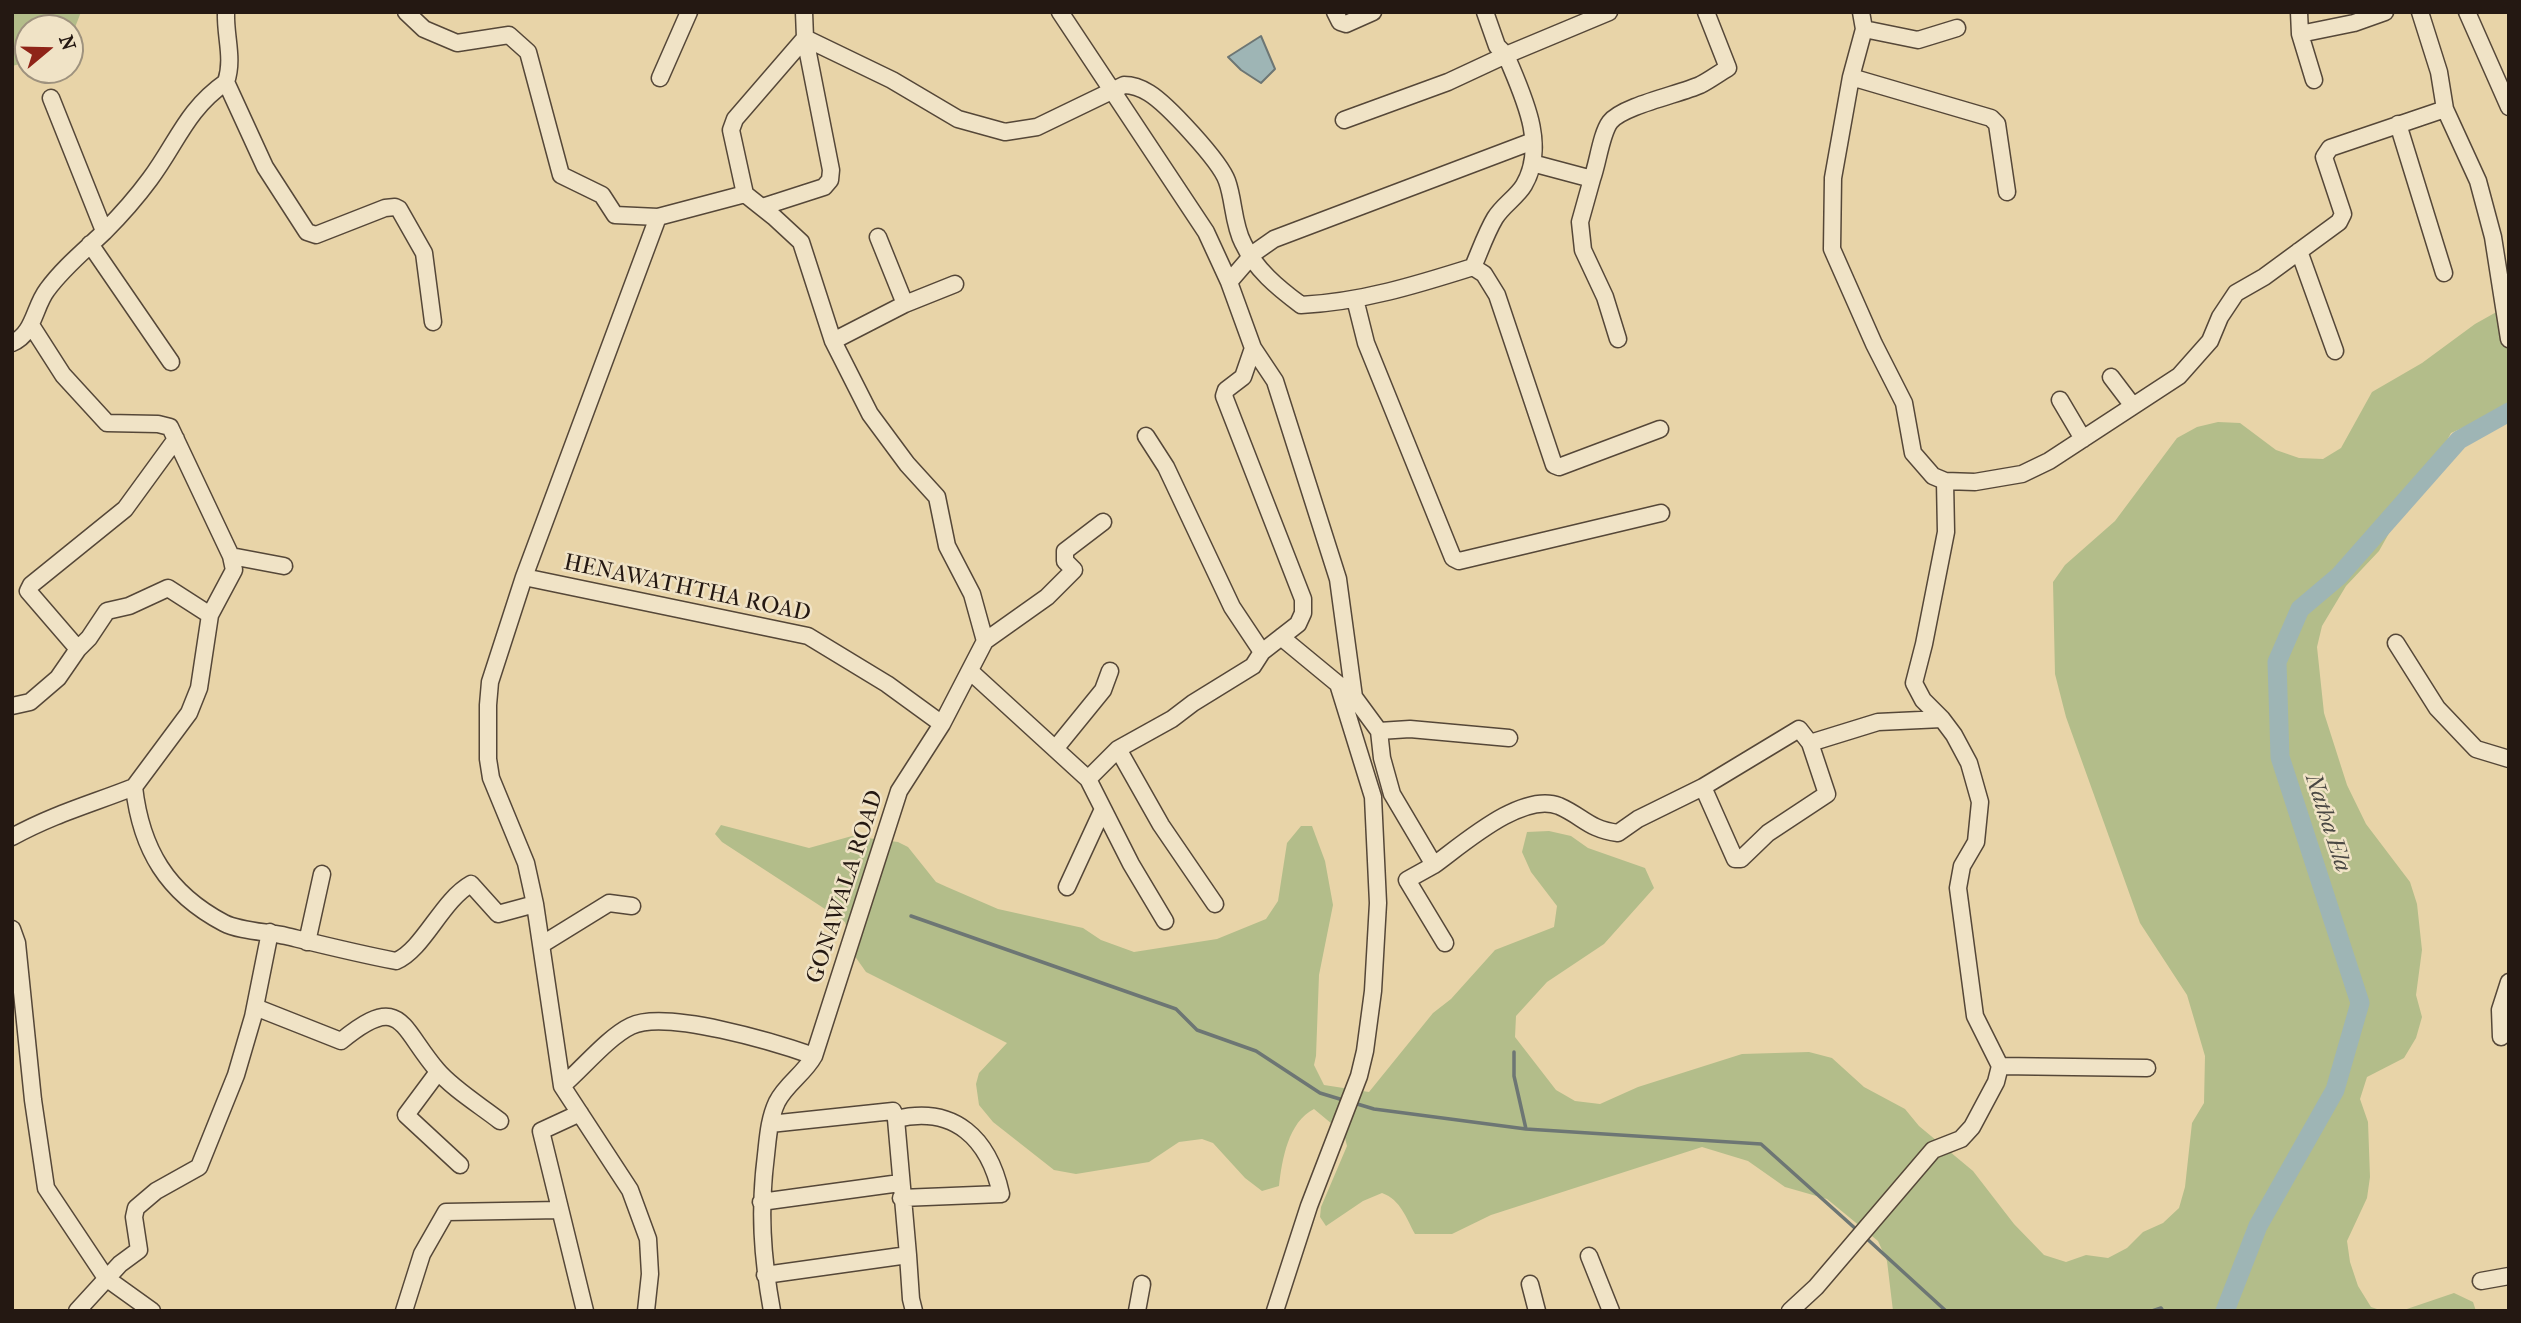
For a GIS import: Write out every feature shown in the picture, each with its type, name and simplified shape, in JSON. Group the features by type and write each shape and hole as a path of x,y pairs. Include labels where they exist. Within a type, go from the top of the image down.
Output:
{"street":[{"path":"226,12 225,29 231,58 226,82 265,167 307,232 316,235 385,208 395,206 400,209 424,253 433,322"},
{"path":"407,12 424,29 457,43 509,35 528,52 561,175 602,195 615,215 658,217 745,194"},
{"path":"660,78 689,12"},
{"path":"762,207 824,187 830,180 831,170 805,38 804,12"},
{"path":"1060,12 1206,232 1229,282 1253,348 1275,381 1338,579 1354,697"},
{"path":"1335,12 1340,22 1346,24 1373,12"},
{"path":"805,38 892,80 958,119 1005,132 1037,127 1113,90 1131,85 1150,94 1168,108 1227,179 1241,241 1264,274 1301,305 1389,293 1473,267 1496,217 1524,186 1532,163 1533,141 1527,107 1506,55 1497,46 1485,12"},
{"path":"1344,120 1448,82 1609,12"},
{"path":"1618,339 1605,297 1583,250 1580,222 1599,161 1604,134 1611,121 1643,105 1701,85 1728,68 1706,12"},
{"path":"1861,12 1864,29 1851,76 1833,178 1832,249 1874,344 1904,403 1913,453 1933,476 1945,481 1975,482 2022,474 2049,461 2179,376 2210,341 2220,317 2236,292 2264,278 2339,222 2343,214 2323,157 2330,148 2445,109"},
{"path":"2299,12 2300,34 2314,80"},
{"path":"2300,34 2354,23 2385,12"},
{"path":"2420,12 2439,72 2445,109 2478,181 2493,237 2509,339"},
{"path":"2467,12 2509,107"},
{"path":"1864,29 1918,40 1957,28"},
{"path":"805,38 735,119 732,130 745,194 801,242 833,341 870,414 907,464 937,496 947,546 972,594 985,641 1047,597 1074,570 1065,561 1065,551 1103,522"},
{"path":"1851,76 1991,117 1997,124 2007,192"},
{"path":"12,343 19,340 31,325 45,292 151,178 195,108 207,95 226,82"},
{"path":"51,98 104,231"},
{"path":"2398,124 2444,273"},
{"path":"1229,282 1251,257 1274,239 1533,141"},
{"path":"1532,163 1592,179"},
{"path":"646,1311 650,1274 649,1239 630,1190 562,1086 535,904 526,863 491,778 488,759 491,681 524,577 658,217"},
{"path":"878,237 905,304"},
{"path":"90,244 171,362"},
{"path":"2299,251 2335,351"},
{"path":"1473,267 1484,274 1497,295 1554,465 1559,467 1660,429"},
{"path":"833,341 905,304 955,284"},
{"path":"1355,299 1366,343 1453,558 1459,561 1661,513"},
{"path":"12,837 40,821 134,787 189,713 199,688 210,615 234,570 231,556 170,427 158,424 107,423 63,375 31,325"},
{"path":"1088,779 1118,749 1172,719 1193,702 1253,666 1262,652 1298,624 1303,613 1303,599 1224,396 1226,390 1243,377 1253,348"},
{"path":"2111,377 2133,406"},
{"path":"2060,400 2083,439"},
{"path":"1146,436 1166,467 1232,607 1262,652"},
{"path":"78,649 28,591 31,584 125,509 176,439"},
{"path":"1790,1311 1816,1287 1933,1150 1961,1139 1972,1127 1996,1082 2000,1066 1975,1016 1958,888 1962,866 1976,842 1980,802 1969,762 1954,735 1923,700 1914,683 1946,532 1945,481"},
{"path":"231,556 284,566"},
{"name":"HENAWATHTHA ROAD","path":"524,577 808,636 887,684 942,724"},
{"path":"12,706 30,702 58,678 107,611 129,606 168,588 210,615"},
{"path":"1281,637 1354,697 1379,731 1382,758 1392,794 1434,865"},
{"name":"GONAWALA ROAD","path":"772,1311 761,1242 761,1202 770,1124 784,1091 806,1069 814,1056 899,791 942,724 985,641"},
{"path":"2396,643 2437,708 2476,749 2509,760"},
{"path":"971,671 1088,779 1131,864 1165,921"},
{"path":"1055,749 1103,690 1110,671"},
{"path":"1275,1311 1309,1206 1359,1076 1373,991 1378,902 1373,797 1338,684"},
{"path":"1810,743 1878,722 1942,719"},
{"path":"1379,731 1410,729 1509,738"},
{"path":"1445,943 1407,880 1518,809 1536,803 1557,805 1598,831 1618,833 1638,819 1703,787 1799,729 1810,743 1827,794 1768,833 1741,859 1735,859 1703,787"},
{"path":"1118,749 1161,825 1215,904"},
{"path":"134,787 137,816 147,844 167,879 195,903 226,924 396,961 405,957 439,915 471,884 498,915 535,904"},
{"path":"1067,887 1103,809"},
{"path":"307,942 322,874"},
{"path":"541,945 609,903 632,906"},
{"path":"12,929 17,943 27,1052 47,1188 106,1278 152,1311"},
{"path":"77,1311 120,1264 139,1250 134,1217 136,1208 156,1191 199,1167 236,1075 255,1007 270,932"},
{"path":"2501,1037 2500,1010 2509,982"},
{"path":"255,1007 341,1041 363,1023 388,1016 402,1021 438,1072 500,1122"},
{"path":"562,1086 622,1031 633,1024 665,1020 768,1040 814,1056"},
{"path":"2000,1066 2147,1068"},
{"path":"438,1072 405,1115 460,1165"},
{"path":"770,1124 893,1111 896,1119 914,1311"},
{"path":"580,1113 541,1131 585,1311"},
{"path":"761,1202 901,1190 1001,1194 990,1157 971,1134 949,1120 914,1115 896,1119"},
{"path":"404,1311 422,1254 446,1212 560,1210"},
{"path":"765,1275 908,1255"},
{"path":"1589,1256 1611,1311"},
{"path":"2481,1281 2509,1276"},
{"path":"1137,1311 1142,1284"},
{"path":"1530,1284 1537,1311"}],"green space":[{"path":"12,12 81,12 14,14 12,66"},
{"path":"2509,305 2509,407 2451,433 2440,453 2424,471 2379,551 2346,586 2322,626 2317,647 2324,713 2347,785 2366,824 2410,882 2417,904 2422,950 2416,995 2422,1017 2416,1038 2404,1058 2367,1077 2360,1099 2368,1122 2370,1177 2367,1198 2347,1241 2358,1286 2371,1307 2383,1311 1893,1311 1887,1261 1878,1241 1827,1199 1785,1187 1748,1161 1702,1147 1491,1215 1452,1234 1415,1234 1394,1200 1382,1193 1363,1201 1326,1226 1320,1217 1321,1207 1347,1146 1344,1134 1314,1109 1305,1115 1292,1132 1279,1186 1262,1191 1245,1178 1213,1143 1202,1139 1179,1142 1149,1162 1076,1174 1054,1170 993,1122 979,1105 976,1084 979,1073 1007,1043 866,972 854,955 845,922 722,842 715,834 721,825 809,848 852,836 898,842 908,847 936,882 998,909 1083,928 1101,940 1134,952 1217,939 1266,919 1278,901 1287,843 1301,826 1312,826 1325,861 1333,905 1319,975 1314,1065 1324,1085 1369,1092 1433,1013 1451,999 1495,950 1554,927 1557,906 1531,872 1522,852 1527,832 1549,831 1571,836 1588,848 1645,868 1654,888 1604,944 1547,982 1516,1016 1515,1037 1556,1090 1575,1101 1600,1104 1638,1087 1742,1054 1809,1052 1832,1058 1864,1087 1905,1109 1919,1126 1973,1171 2014,1224 2044,1255 2066,1262 2086,1255 2108,1258 2127,1248 2143,1232 2163,1223 2179,1208 2185,1187 2192,1123 2204,1103 2205,1056 2187,995 2140,923 2066,717 2055,674 2053,582 2065,565 2115,521 2177,438 2197,427 2218,422 2240,423 2276,450 2299,458 2323,459 2341,448 2372,392 2422,363 2475,324"},
{"path":"2454,1293 2473,1302 2476,1311 2401,1311"}],"water":[{"path":"1261,36 1275,69 1261,83 1241,70 1228,57"}],"waterway":[{"name":"Natha Ela","path":"2225,1311 2258,1226 2335,1090 2360,1003 2280,757 2277,662 2300,609 2339,576 2459,440 2509,412"},
{"path":"911,916 1176,1009 1197,1030 1256,1051 1320,1093 1343,1100"},
{"path":"1514,1052 1514,1076 1526,1129"},
{"path":"1354,1103 1374,1109 1526,1129 1761,1144 1857,1230"},
{"path":"1865,1237 1946,1311"},
{"path":"2152,1311 2161,1308 2163,1311"}]}
